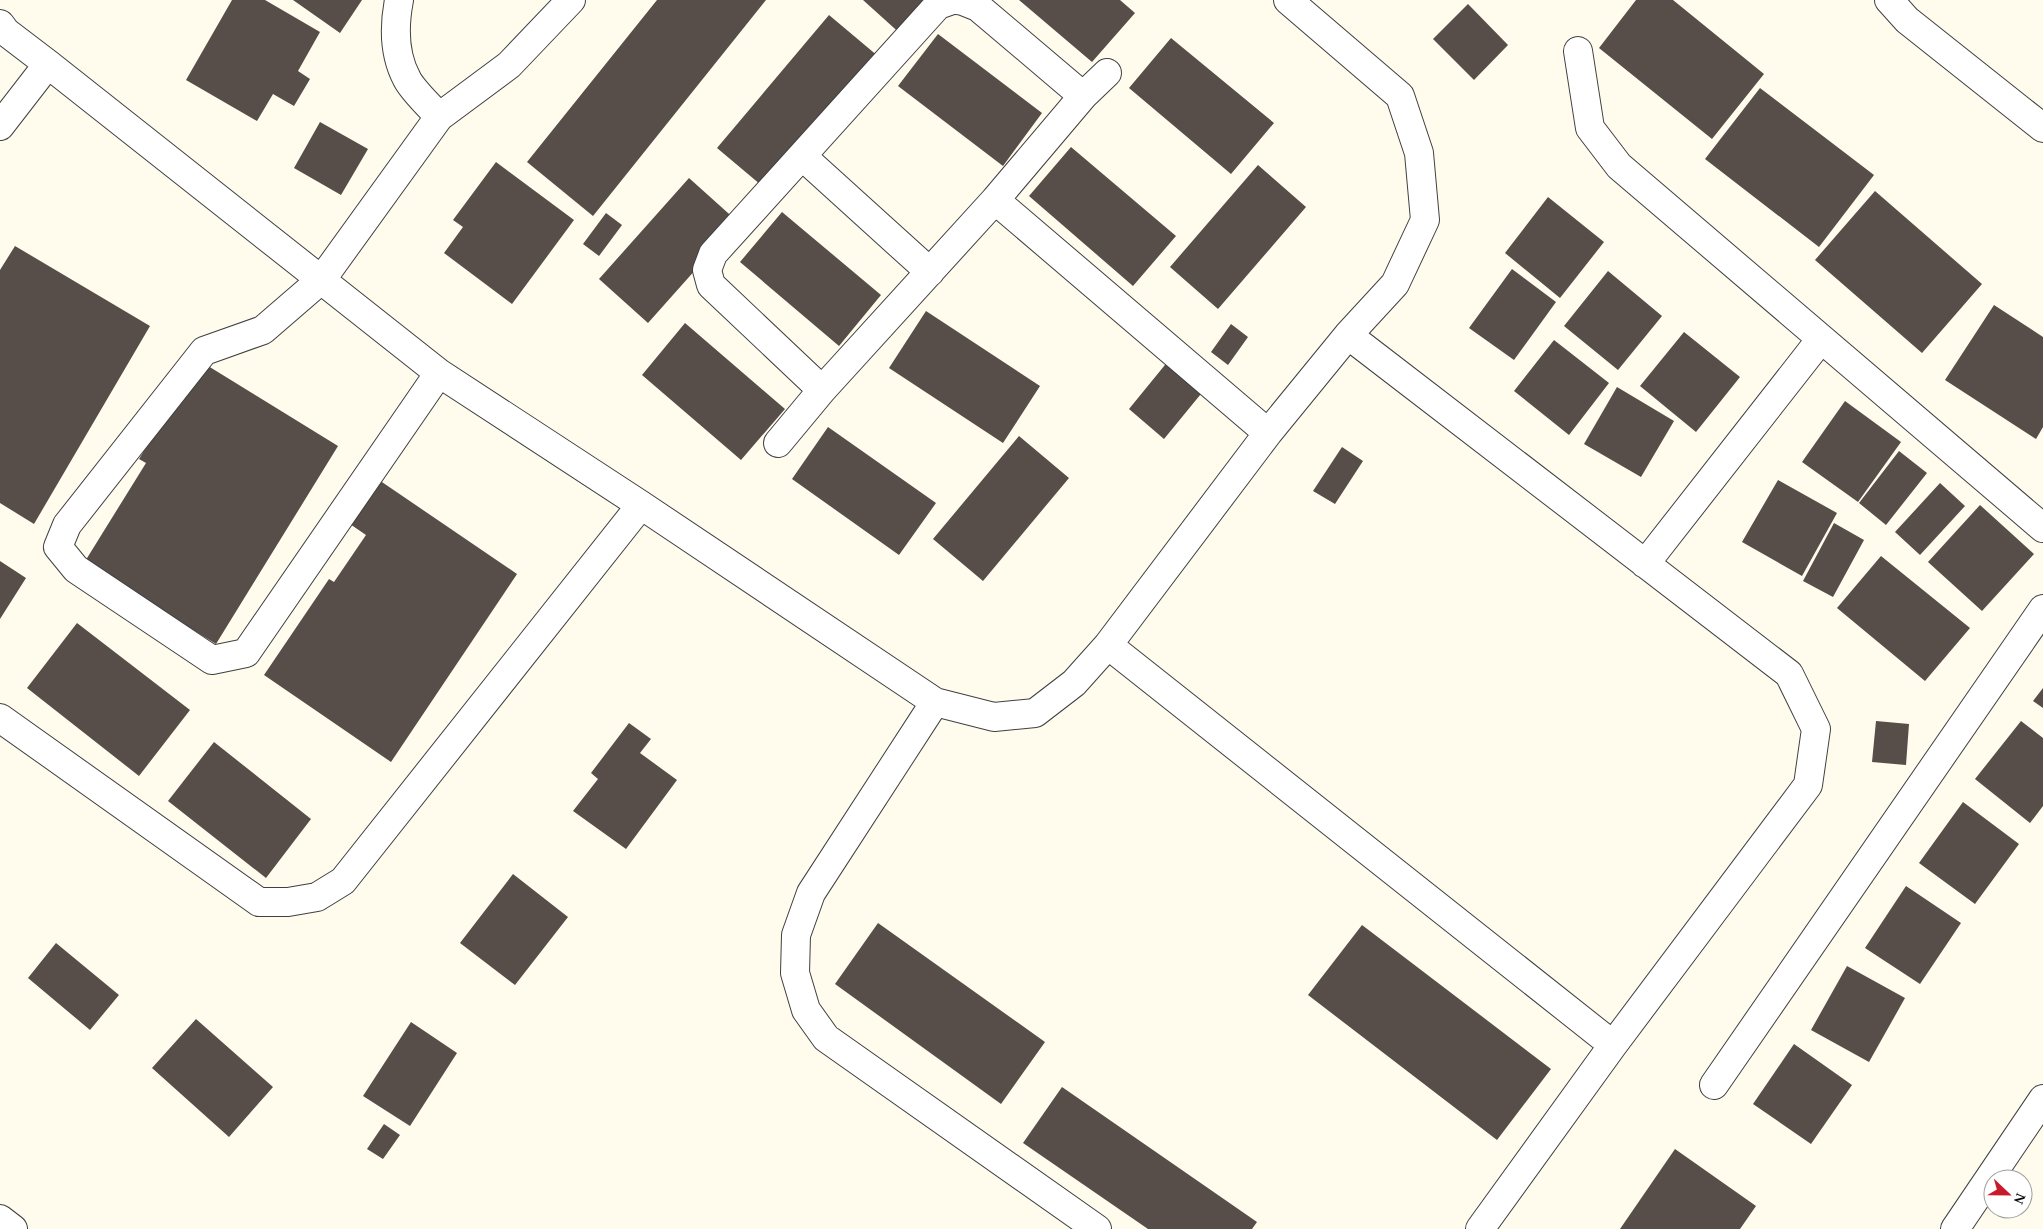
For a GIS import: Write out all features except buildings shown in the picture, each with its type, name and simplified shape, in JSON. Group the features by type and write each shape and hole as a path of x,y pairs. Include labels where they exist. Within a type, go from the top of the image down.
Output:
{"street":[{"path":"399,0 396,12 396,43 407,80 439,117"},
{"path":"440,373 246,653 212,660 76,569 58,547 67,525 204,351 263,330 322,279 439,117 509,65 571,0"},
{"path":"822,390 710,285 707,270 713,254 938,5 952,0"},
{"path":"956,0 978,7 1083,96"},
{"path":"0,24 6,32 440,373 935,702 994,717 1036,713 1074,683 1108,645 1268,433 1348,335 1395,284 1425,220 1419,153 1400,96 1288,0"},
{"path":"1889,0 1907,20 2043,128"},
{"path":"1578,51 1590,128 1618,166 2043,528"},
{"path":"0,126 48,64"},
{"path":"778,443 822,390 995,200 1083,96 1107,73"},
{"path":"802,156 930,272"},
{"path":"995,200 1268,433"},
{"path":"1348,335 1789,674 1816,729 1808,786 1613,1045 1480,1229"},
{"path":"1645,564 1821,339"},
{"path":"0,718 259,902 288,902 317,897 343,880 641,505"},
{"path":"1714,1084 2043,609"},
{"path":"1108,645 1613,1045"},
{"path":"935,702 812,893 796,935 795,973 806,1010 826,1038 1097,1229"},
{"path":"1955,1229 2043,1100"},
{"path":"0,1218 13,1229"}]}
